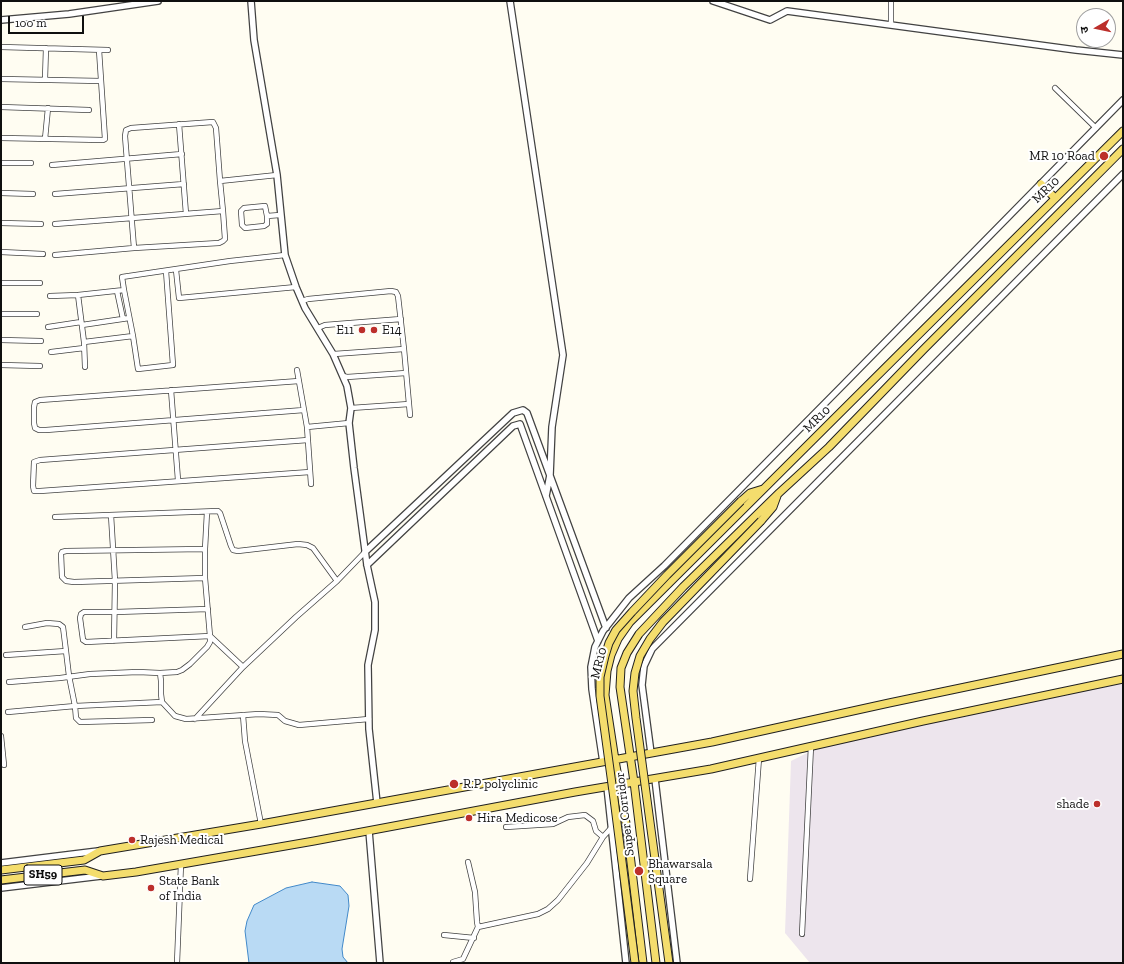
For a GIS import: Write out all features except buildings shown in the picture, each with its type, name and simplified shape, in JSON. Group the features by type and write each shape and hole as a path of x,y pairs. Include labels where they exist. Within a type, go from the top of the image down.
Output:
{"main road":[{"name":"MR10","path":"614,760 605,695 607,671 618,639 630,622 1123,131"},
{"name":"MR10","path":"630,757 620,687 621,668 627,653 639,634 683,587 779,493 829,447 923,350 1123,149"},
{"path":"1041,184 1055,198"},
{"path":"635,963 600,696 600,677 605,656 609,643 616,630 667,575 741,501 750,493 764,488"},
{"path":"669,963 636,718 633,691 635,673 640,656 650,639 663,622 773,507 779,493"},
{"path":"100,851 261,824 712,742 889,702 1123,654"},
{"path":"103,876 136,872 369,831 619,784 655,779 1123,679"},
{"name":"Super Corridor","path":"630,757 656,963"},
{"name":"Super Corridor","path":"614,760 627,829 642,963"},
{"name":"SH59","path":"1,870 84,860 100,851"},
{"name":"SH59","path":"1,880 86,870 103,876"}],"street":[{"path":"1,20 69,14 158,1"},
{"path":"251,1 254,40 277,175 285,255 302,301 334,354 347,386 351,408 349,423 365,552 375,602 375,630 368,665 369,719 377,803"},
{"path":"510,1 563,355 552,427 550,475 546,496"},
{"path":"712,1 770,20 787,10 1076,50 1123,55"},
{"path":"891,1 891,24"},
{"path":"1,47 108,50"},
{"path":"45,79 46,48"},
{"path":"1,138 103,140 105,138 99,50"},
{"path":"1,79 101,81"},
{"path":"1055,88 1096,128"},
{"path":"603,762 592,689 591,667 595,647 598,641 629,598 700,530 1123,100"},
{"path":"1,107 89,110"},
{"path":"45,139 48,108"},
{"path":"55,256 223,241 225,238 223,211 216,128 213,122 131,128 126,130 125,136 134,248"},
{"path":"179,124 186,214"},
{"path":"52,165 182,154"},
{"path":"1,163 31,164"},
{"path":"652,753 642,684 644,666 652,649 1123,174"},
{"path":"220,181 277,175"},
{"path":"55,194 184,184"},
{"path":"1,193 33,194"},
{"path":"264,206 267,216 267,224 264,226 245,228 242,225 241,211 244,208 264,206"},
{"path":"55,224 223,211"},
{"path":"267,216 280,214"},
{"path":"1,223 41,224"},
{"path":"1,252 43,254"},
{"path":"166,271 173,365 138,369 122,277 166,271 176,270 285,255"},
{"path":"176,270 179,298 296,287"},
{"path":"1,283 40,282"},
{"path":"50,296 78,295 124,290"},
{"path":"117,291 123,319"},
{"path":"302,301 308,299 396,292 398,296 401,319 410,415"},
{"path":"78,295 85,367"},
{"path":"1,314 37,314"},
{"path":"48,327 129,318"},
{"path":"318,328 325,325 401,319"},
{"path":"51,352 133,336"},
{"path":"1,340 41,341"},
{"path":"334,354 404,349"},
{"path":"1,365 40,366"},
{"path":"297,370 307,427 311,484"},
{"path":"343,376 406,373"},
{"path":"299,381 40,400 35,402 34,423 35,428 39,430 46,430 304,410"},
{"path":"171,390 178,480"},
{"path":"351,408 409,404"},
{"path":"195,718 243,667 337,581 365,552 513,413 523,410 527,413 606,628"},
{"path":"307,427 349,423"},
{"path":"367,565 513,426 520,424 598,641"},
{"path":"308,440 40,460 34,462 33,486 34,491 40,491 178,480 310,472"},
{"path":"55,517 218,511 233,550 238,551 298,544 307,545 313,548 337,581"},
{"path":"9,682 114,673 177,672 186,667 207,647 210,642 205,578 206,512"},
{"path":"111,515 116,612 114,642"},
{"path":"205,549 66,551 60,554 62,577 66,581 205,578"},
{"path":"208,609 84,612 80,618 83,640 86,642 114,642 210,636 243,667"},
{"path":"25,626 47,623 59,624 63,628 76,718 80,722 152,720"},
{"path":"6,655 66,651"},
{"path":"160,673 162,702 175,716 186,719 243,715 278,715 285,721 299,725 369,719"},
{"path":"8,712 75,706 162,702"},
{"path":"243,715 245,741 261,824"},
{"path":"1,736 1,752 4,765"},
{"path":"802,934 811,746"},
{"path":"750,879 759,758"},
{"path":"655,779 677,963"},
{"path":"607,787 626,963"},
{"path":"506,826 552,824 568,817 585,815 592,821 596,831 603,837"},
{"path":"478,927 530,916 548,909 558,900 587,863 603,837 612,827"},
{"path":"369,831 380,963"},
{"path":"1,864 100,851"},
{"path":"453,962 464,959 478,927 474,892 468,862"},
{"path":"177,963 181,864"},
{"path":"1,888 103,876"},
{"path":"444,935 474,938"}],"shaded area":[{"path":"1123,682 1123,963 810,963 785,933 791,761 823,745"}],"water":[{"path":"312,882 340,886 348,895 349,906 342,949 343,957 348,963 249,963 245,931 247,921 254,905 286,888"}],"place":[{"name":"MR 10 Road","path":"1104,156"},
{"name":"E11","path":"362,330"},
{"name":"E14","path":"374,330"},
{"name":"R.P polyclinic","path":"454,784"},
{"name":"shade","path":"1097,804"},
{"name":"Hira Medicose","path":"469,818"},
{"name":"Rajesh Medical","path":"132,840"},
{"name":"Bhawarsala Square","path":"639,871"},
{"name":"State Bank of India","path":"151,888"}]}
